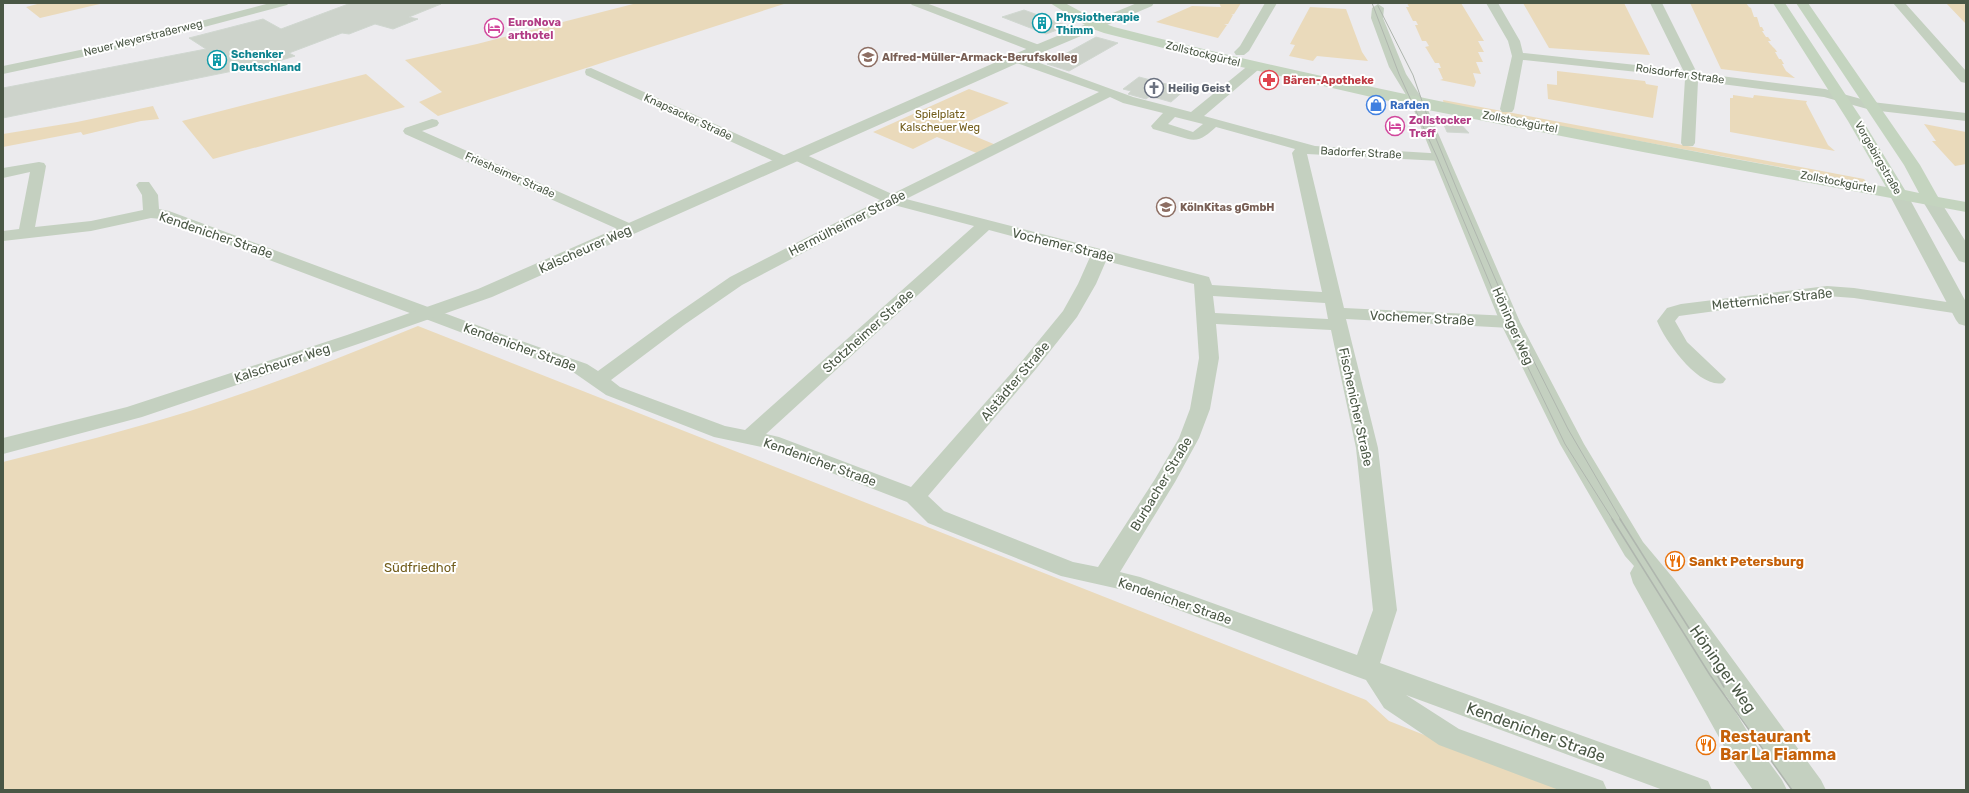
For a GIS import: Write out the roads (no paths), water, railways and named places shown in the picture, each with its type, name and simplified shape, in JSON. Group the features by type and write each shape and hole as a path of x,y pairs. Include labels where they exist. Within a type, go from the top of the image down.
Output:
{"main road":[{"name":"Zollstockgürtel","path":"1056,3 1095,25 1254,67 1894,187"},
{"name":"Zollstockgürtel","path":"1074,3 1136,24 1415,98 1507,109 1688,143 1894,187"},
{"name":"Vorgebirgstraße","path":"1778,3 1841,96 1876,153 1894,187"},
{"name":"Vorgebirgstraße","path":"1802,3 1928,193"},
{"path":"1894,187 1928,193 1966,194"},
{"path":"1928,193 1966,207"}],"street":[{"name":"Neuer Weyerstraßerweg","path":"3,70 129,43 283,3"},
{"path":"916,3 1038,49"},
{"name":"Kalscheurer Weg","path":"3,446 134,412 354,339 485,292 791,159 1038,49 1148,3"},
{"path":"1240,52 1245,48 1271,3"},
{"path":"1492,3 1514,41 1518,56 1507,109"},
{"path":"1656,3 1692,76 1688,143"},
{"path":"1899,3 1966,79"},
{"name":"Höninger Weg","path":"1376,6 1377,18 1399,74 1415,98 1510,322 1572,444 1634,550 1646,583 1741,748 1771,790"},
{"name":"Roisdorfer Straße","path":"1518,56 1647,69 1841,96 1871,106 1966,117"},
{"name":"Badorfer Straße","path":"1018,59 1082,81 1128,100 1305,148 1323,151 1441,157"},
{"path":"1194,117 1254,67"},
{"name":"Knapsacker Straße","path":"591,72 791,159"},
{"name":"Hermülheimer Straße","path":"599,380 678,321 736,281 892,200 1110,92"},
{"path":"1172,112 1158,126 1193,136 1199,136 1213,122"},
{"name":"Friesheimer Straße","path":"432,122 410,131 630,229"},
{"name":"Fischenicher Straße","path":"1305,148 1299,153 1367,448 1385,610 1370,672"},
{"name":"Vochemer Straße","path":"791,159 892,200 1200,279 1203,281 1204,290 1335,312"},
{"path":"3,173 39,166 26,233"},
{"path":"3,236 91,226 152,213 150,195 144,185"},
{"name":"Vorgebirgstraße","path":"1894,187 1963,314"},
{"name":"Vorgebirgstraße","path":"1928,193 1966,257"},
{"name":"Kendenicher Straße","path":"152,213 163,214 580,368 613,391 721,432 772,442 915,497 936,517 1069,570 1131,583 1370,672 1698,790"},
{"name":"Stotzheimer Straße","path":"750,437 986,225"},
{"name":"Alstädter Straße","path":"915,497 1029,365 1064,322 1086,284 1100,254"},
{"name":"Burbacher Straße","path":"1104,577 1164,482 1189,438 1200,409 1209,358 1204,290"},
{"name":"Metternicher Straße","path":"1716,379 1684,352 1671,335 1666,321 1673,312 1681,309 1827,291 1854,293 1963,314"},
{"name":"Vochemer Straße","path":"1206,318 1335,312 1510,322"},
{"name":"Höninger Weg","path":"1634,550 1665,586 1810,790"},
{"path":"1370,672 1393,700 1449,737 1593,790"}],"tram line":[{"path":"1372,3 1399,74 1437,157 1506,322 1565,444 1613,520"},
{"path":"1378,6 1413,75 1430,124 1512,318 1568,429 1621,520"},
{"path":"1612,519 1710,675 1792,790"},
{"path":"1620,519 1699,644 1724,687"}],"place":[{"name":"Physiotherapie Thimm","path":"1042,23"},
{"name":"EuroNova arthotel","path":"494,28"},
{"name":"Alfred-Müller-Armack-Berufskolleg","path":"868,57"},
{"name":"Schenker Deutschland","path":"217,60"},
{"name":"Bären-Apotheke","path":"1269,80"},
{"name":"Heilig Geist","path":"1154,88"},
{"name":"Rafden","path":"1376,105"},
{"name":"Zollstocker Treff","path":"1395,126"},
{"name":"KölnKitas gGmbH","path":"1166,207"},
{"name":"Sankt Petersburg","path":"1675,561"},
{"name":"Restaurant Bar La Fiamma","path":"1706,745"}],"park label":[{"name":"Spielplatz Kalscheuer Weg","path":"940,120"},
{"name":"Südfriedhof","path":"420,567"}]}
